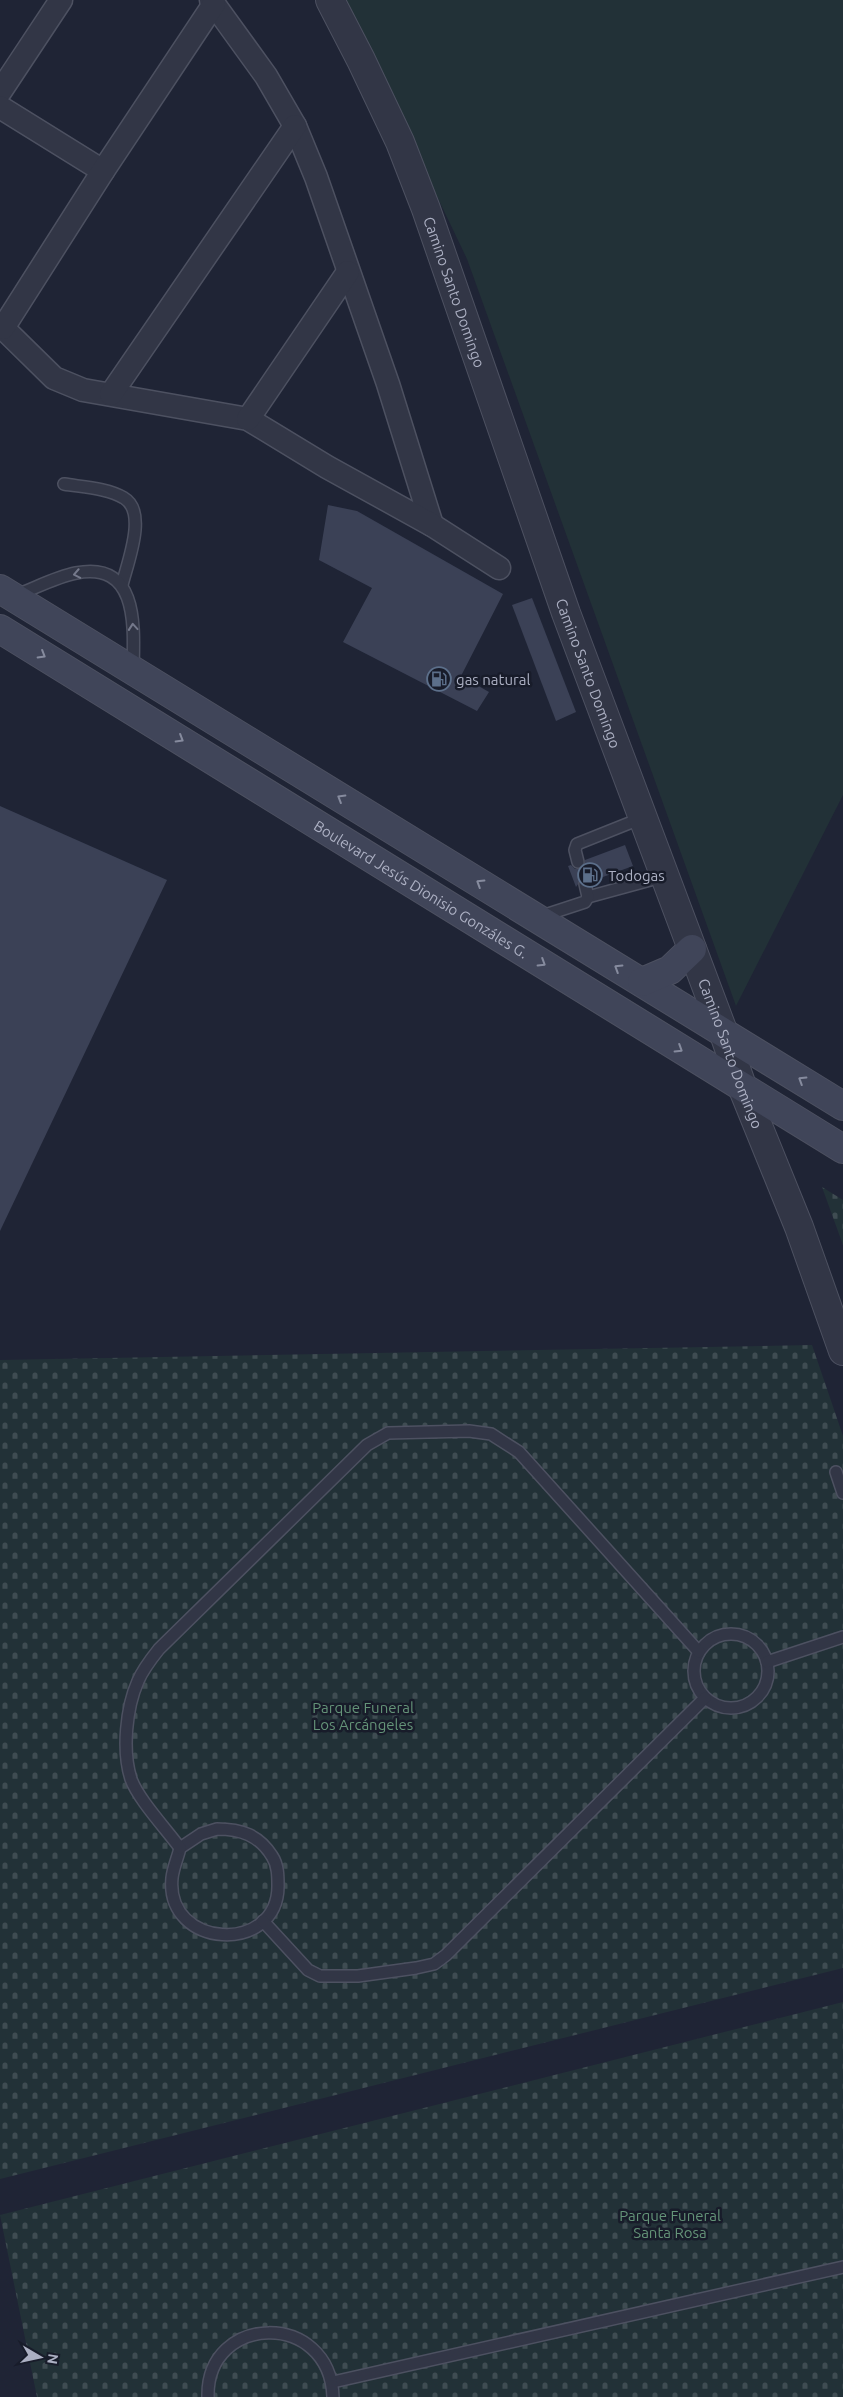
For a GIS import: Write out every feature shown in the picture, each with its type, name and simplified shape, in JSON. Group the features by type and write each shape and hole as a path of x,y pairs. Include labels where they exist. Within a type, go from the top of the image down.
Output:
{"main road":[{"path":"6,593 843,1106"},
{"name":"Boulevard Jesús Dionisio Gonzáles G.","path":"0,629 843,1149"},
{"path":"642,982 670,970 692,949"}],"street":[{"path":"0,92 62,0"},
{"name":"Camino Santo Domingo","path":"330,0 362,60 400,142 486,380 517,476 642,818 743,1088 799,1228 843,1351"},
{"path":"432,525 388,384 316,177 295,126 266,76 213,2 2,326 54,378 83,390 248,418 327,467 432,525 499,568"},
{"path":"0,107 103,171"},
{"path":"111,394 295,126"},
{"path":"248,418 348,272"}],"lane":[{"path":"64,484 112,494 124,498 131,504 136,520 122,585"},
{"path":"6,593 75,573 95,572 107,575 122,585 128,596 132,618 133,671"},
{"path":"578,862 575,850 577,844 642,818"},
{"path":"536,917 582,904 588,897 665,876"},
{"path":"585,884 588,897"},
{"path":"180,1848 138,1792 132,1779 127,1742 132,1704 138,1681 159,1649 367,1445 388,1433 434,1430 468,1431 492,1434 506,1442 519,1452 699,1652"},
{"path":"836,1472 843,1493"},
{"path":"730,1634 742,1636 753,1642 762,1650 767,1662 768,1674 759,1696 749,1704 738,1708 726,1708 715,1705 705,1698 698,1688 694,1676 699,1652 707,1643 718,1637 730,1634"},
{"path":"767,1662 843,1637"},
{"path":"263,1921 308,1970 320,1976 358,1976 434,1964 446,1955 705,1698"},
{"path":"217,1829 234,1829 250,1834 264,1845 274,1858 278,1875 278,1892 272,1908 263,1921 247,1932 229,1936 211,1934 194,1926 181,1913 174,1896 172,1878 180,1848 201,1834 217,1829"},
{"path":"333,2382 843,2267"},
{"path":"208,2397 208,2386 215,2365 229,2347 247,2336 269,2331 291,2335 310,2345 325,2362 333,2382 333,2397"}],"green space":[{"path":"343,0 843,0 843,795 736,1006 467,259"},
{"path":"822,1187 843,1200 843,1245"},
{"name":"Parque Funeral Los Arcángeles","path":"812,1345 843,1436 843,1968 0,2179 0,1360"},
{"name":"Parque Funeral Santa Rosa","path":"843,2002 843,2397 37,2397 0,2215"}],"building":[{"path":"328,505 357,511 503,594 461,676 489,692 477,711 343,642 372,588 319,560"},
{"path":"532,598 576,712 556,721 512,605"},
{"path":"0,806 167,880 0,1231"},
{"name":"Todogas","path":"625,845 633,866 592,881 588,877 583,877 576,887 568,866 571,865 575,869 580,869 585,865 585,860"}],"place":[{"name":"gas natural","path":"439,679"},
{"name":"Todogas","path":"590,875"}]}
